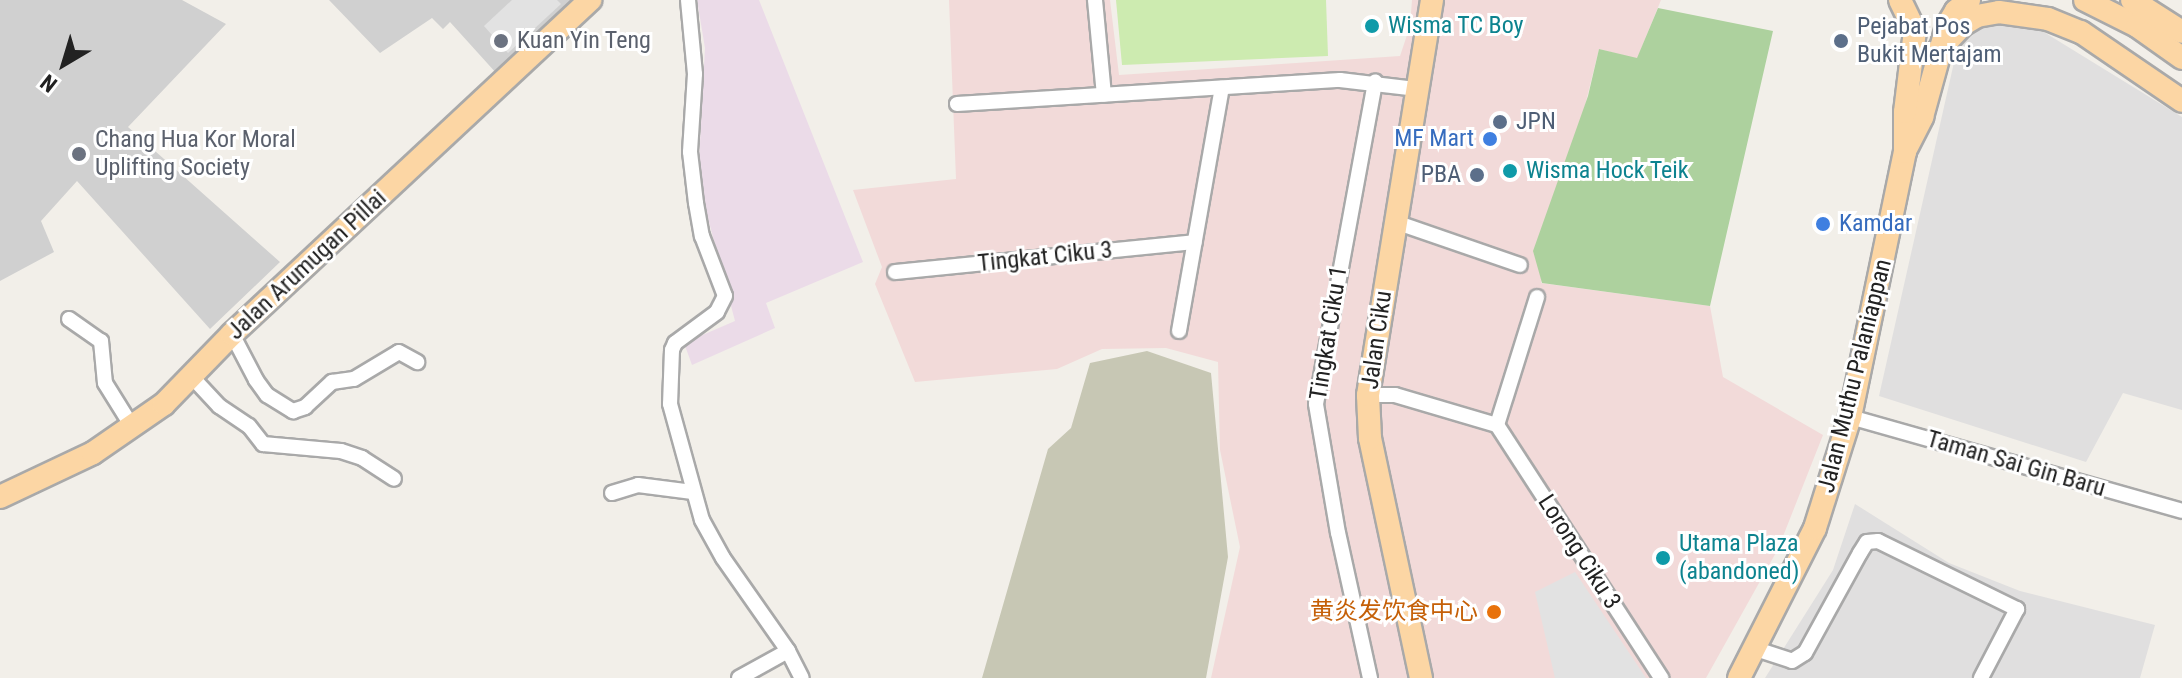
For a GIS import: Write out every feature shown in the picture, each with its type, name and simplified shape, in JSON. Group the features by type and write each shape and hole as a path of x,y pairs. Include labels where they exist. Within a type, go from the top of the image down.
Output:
{"main road":[{"name":"Jalan Arumugan Pillai","path":"0,497 93,453 133,428 192,377 232,334 590,0"},
{"name":"Jalan Ciku","path":"1421,678 1370,438 1368,395 1432,0"},
{"name":"Jalan Muthu Palaniappan","path":"1739,678 1815,528 1850,417 1905,152 1905,112 1915,31 1900,0"},
{"name":"Jalan Muthu Palaniappan","path":"1905,152 1922,117 1938,51 1956,11 1969,0"},
{"path":"2085,0 2137,26 2182,58"},
{"path":"2132,0 2182,32"},
{"path":"2158,0 2182,15"},
{"path":"1938,51 1962,25 1977,16 1999,12 2048,19 2081,32 2182,101"}],"street":[{"path":"688,0 695,74 690,152 702,236 725,296 717,312 681,336 672,350 670,404 702,520 723,558 788,651 802,678"},
{"path":"1095,0 1104,95"},
{"path":"957,104 1375,81 1417,89"},
{"name":"Tingkat Ciku 1","path":"1370,678 1338,533 1316,404 1375,81"},
{"path":"1179,331 1222,88"},
{"path":"1395,222 1520,265"},
{"name":"Tingkat Ciku 3","path":"895,272 1195,242"},
{"path":"1368,395 1395,395 1497,425 1537,297"},
{"path":"69,319 101,341 105,383 133,428"},
{"path":"232,334 267,395 293,411 305,407 332,382 354,379 399,352 417,362"},
{"path":"192,377 219,406 249,426 263,444 341,451 362,458 394,479"},
{"name":"Taman Sai Gin Baru","path":"1850,417 2182,511"},
{"name":"Lorong Ciku 3","path":"1497,425 1661,678"},
{"path":"612,493 638,485 693,492"},
{"path":"1756,649 1792,661 1805,653 1867,542 1878,541 2017,609 1981,678"},
{"path":"739,678 788,651"}],"shaded area":[{"name":"Chang Hua Kor Moral Uplifting Society","path":"0,0 182,0 226,24 128,127 280,262 210,329 77,181 41,221 54,252 0,281"},
{"name":"Kuan Yin Teng","path":"329,0 579,0 497,74 450,22 443,29 432,18 380,53"},
{"path":"512,0 557,0 561,4 508,53 484,26"},
{"path":"697,0 759,0 863,262 766,303 775,328 692,365 684,343 735,321 698,180 705,48"},
{"path":"949,0 1110,0 1119,75 1400,56 1410,26 1412,0 1661,0 1637,59 1599,49 1541,283 1710,306 1723,377 1823,435 1778,549 1706,678 1211,678 1240,547 1220,450 1218,362 1166,348 1102,349 1057,369 915,382 875,284 882,267 853,190 956,179"},
{"path":"1984,20 2026,21 2182,117 2182,410 2123,393 2086,462 1879,396 1957,49"},
{"path":"1147,351 1211,373 1228,557 1206,678 982,678 1048,449 1071,428 1090,363"},
{"path":"1855,504 1949,563 2020,591 2155,625 2140,678 1765,678 1833,570"},
{"path":"1575,572 1646,678 1555,678 1535,592"}],"green space":[{"path":"1116,0 1326,0 1328,56 1122,65"},
{"path":"1658,8 1773,31 1710,306 1542,283 1533,251 1588,96 1599,49 1637,58"}],"place":[{"name":"Wisma TC Boy","path":"1372,26"},
{"name":"Kuan Yin Teng","path":"501,41"},
{"name":"Pejabat Pos Bukit Mertajam","path":"1841,41"},
{"name":"JPN","path":"1500,122"},
{"name":"MF Mart","path":"1490,139"},
{"name":"Chang Hua Kor Moral Uplifting Society","path":"79,154"},
{"name":"Wisma Hock Teik","path":"1510,171"},
{"name":"PBA","path":"1477,175"},
{"name":"Kamdar","path":"1823,224"},
{"name":"Utama Plaza (abandoned)","path":"1663,558"},
{"name":"黄炎发饮食中心","path":"1494,612"}]}
